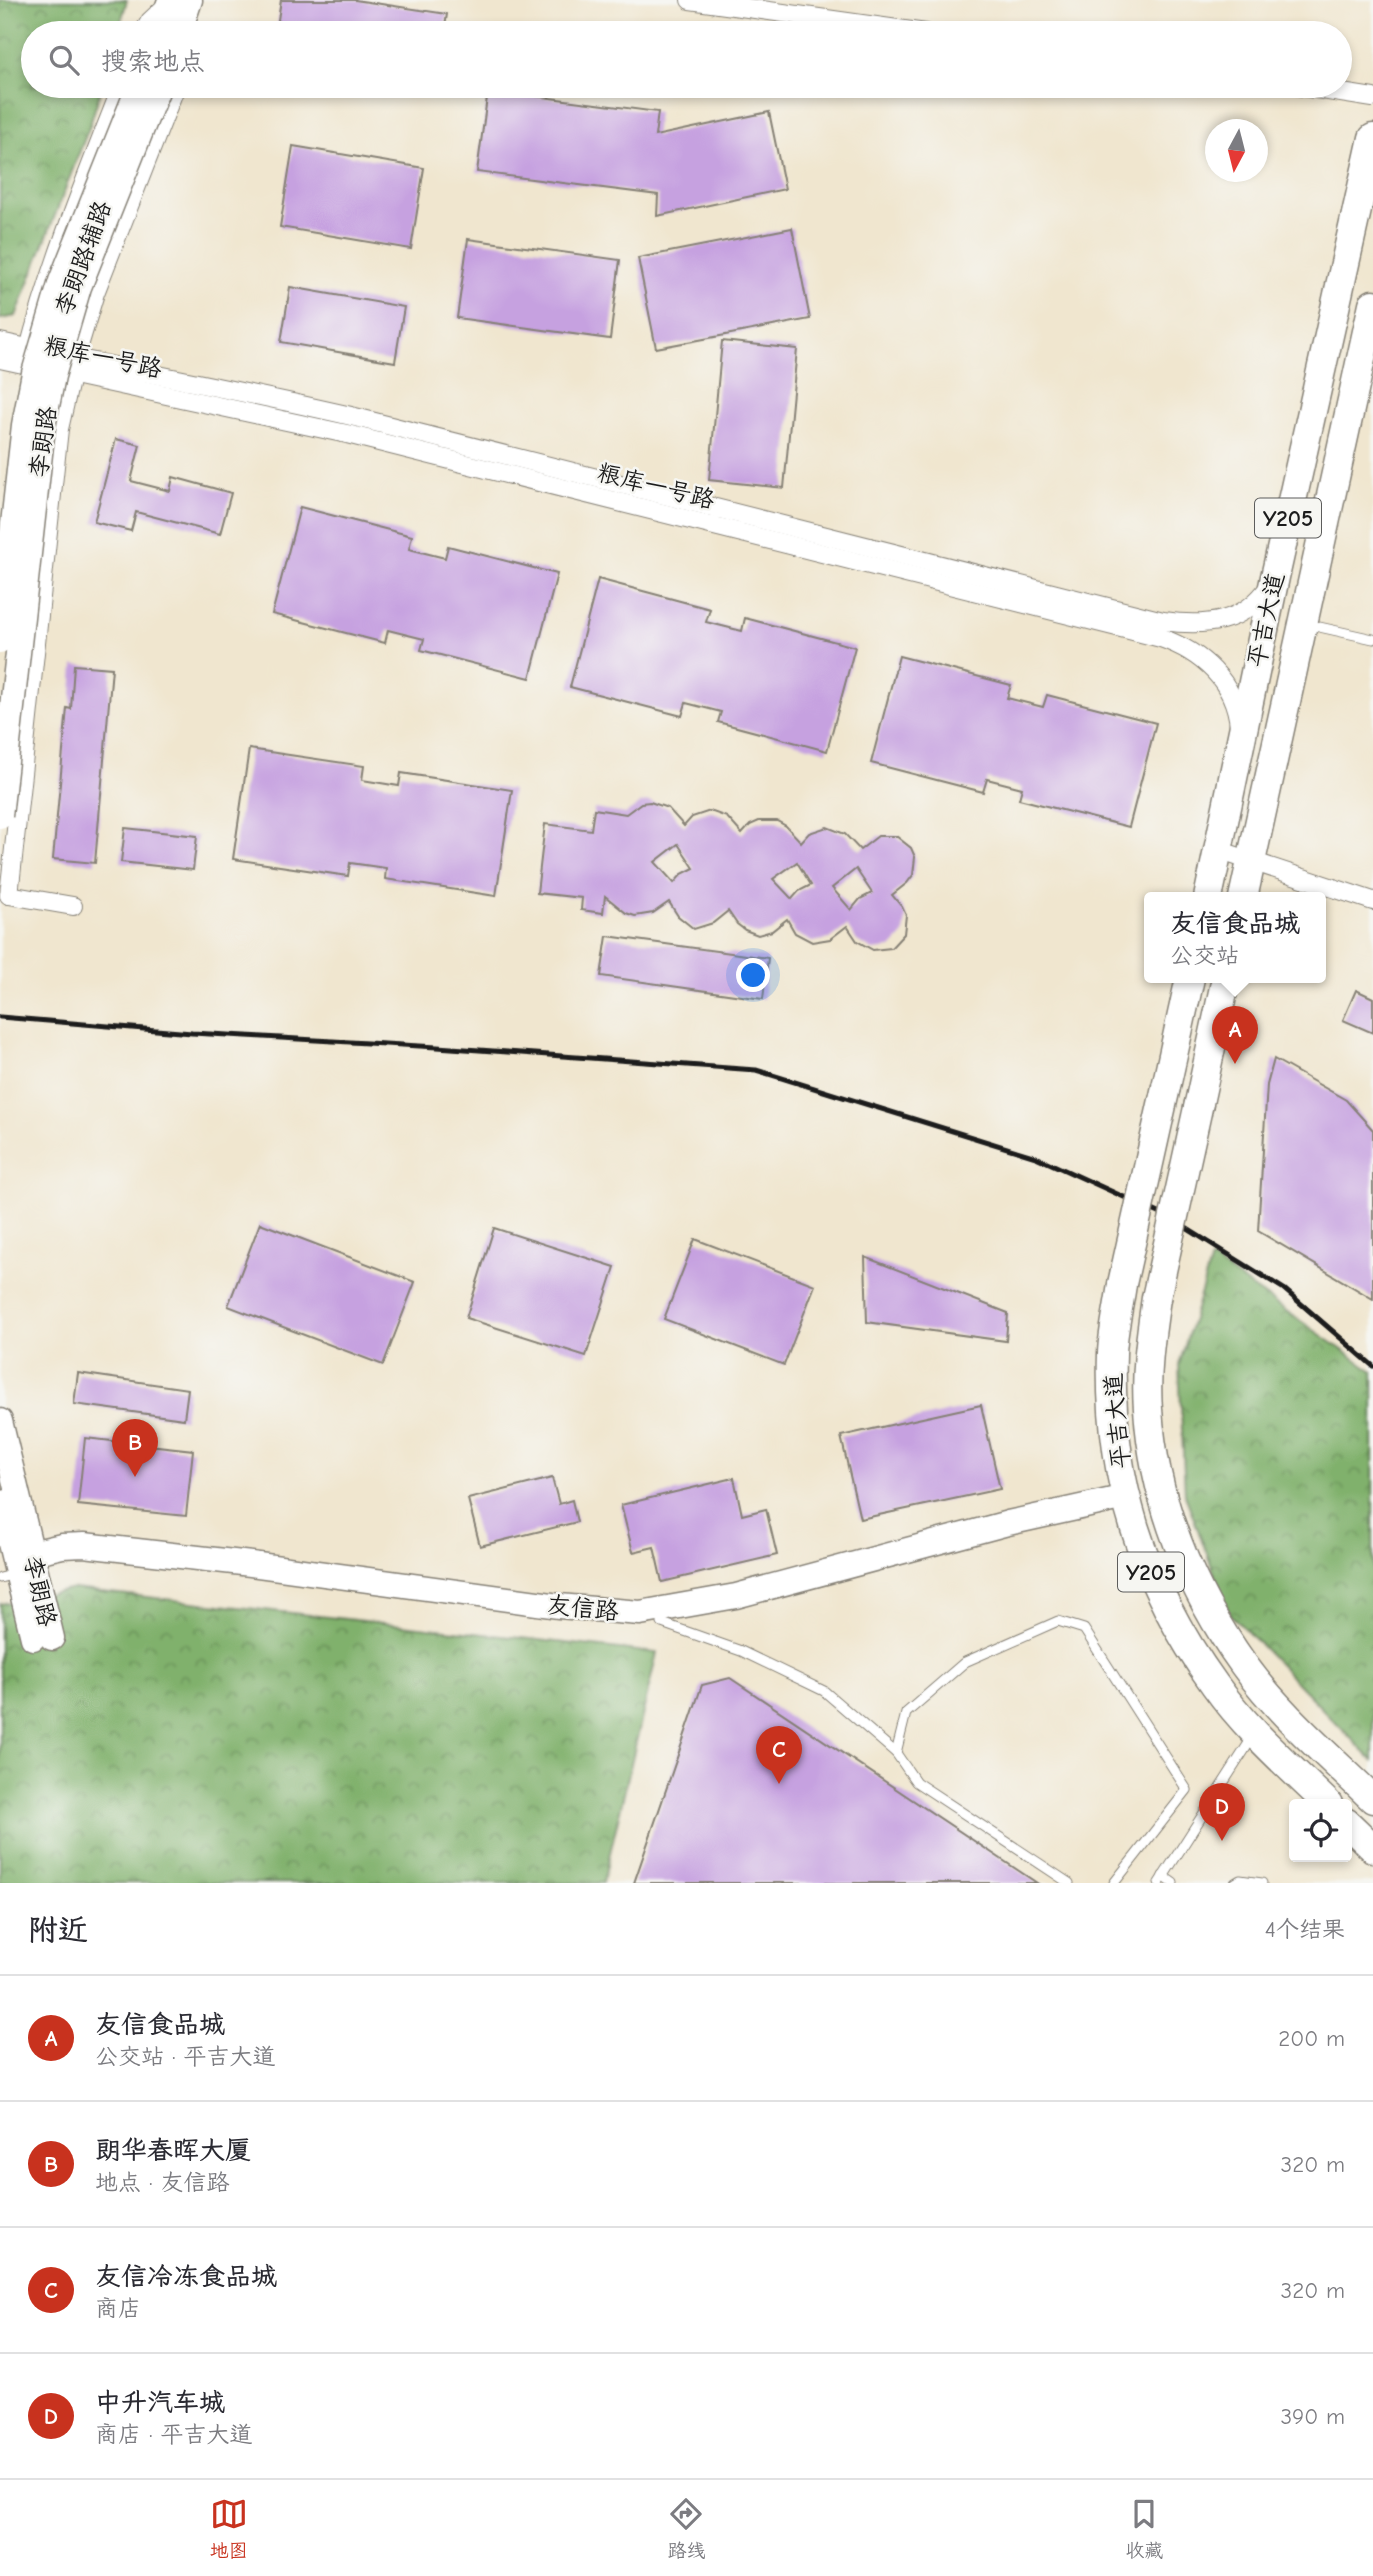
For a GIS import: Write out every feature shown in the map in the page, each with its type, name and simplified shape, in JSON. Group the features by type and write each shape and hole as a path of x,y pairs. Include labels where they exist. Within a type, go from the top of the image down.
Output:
{"main road":[{"name":"平吉大道","path":"1209,892 1275,576 1373,138"},
{"name":"平吉大道","path":"1244,892 1373,304"},
{"name":"平吉大道","path":"1189,983 1122,1284 1112,1349 1112,1410 1127,1503 1151,1573 1180,1631 1215,1686 1255,1734 1323,1799"},
{"name":"平吉大道","path":"1225,983 1156,1297 1148,1352 1147,1408 1154,1459 1166,1512 1184,1559 1211,1613 1244,1665 1281,1709 1373,1798"},
{"path":"1352,1828 1373,1848"}],"street":[{"path":"690,0 840,21"},
{"path":"150,21 181,13"},
{"path":"1352,95 1373,98"},
{"name":"李朗路辅路","path":"0,541 14,421 37,314 68,224 117,98"},
{"name":"李朗路","path":"0,641 24,425 34,373 61,281 134,98"},
{"name":"李朗路","path":"0,816 43,427 53,376 79,287 154,98"},
{"name":"李朗路辅路","path":"4,888 59,429 73,367 95,293 171,98"},
{"name":"粮库一号路","path":"0,342 27,357"},
{"name":"粮库一号路","path":"0,359 27,357 73,367 1161,638 1182,645 1201,657 1218,674 1231,694 1240,741"},
{"name":"粮库一号路","path":"73,367 255,394 351,416 1163,621 1210,624 1233,617 1250,607 1264,593 1275,576"},
{"path":"1218,850 1373,901"},
{"path":"4,888 73,906"},
{"name":"李朗路","path":"0,1421 21,1568"},
{"name":"李朗路","path":"0,1502 43,1638"},
{"name":"友信路","path":"21,1568 62,1546 84,1545 251,1564 559,1606 640,1613 736,1596 1008,1523 1127,1503"},
{"name":"友信路","path":"21,1568 87,1559 254,1578 562,1620 642,1627 738,1610 1127,1503"}],"lane":[{"path":"1303,624 1373,639"},
{"path":"896,1753 906,1713 965,1662 1058,1622 1084,1629 1187,1790 1114,1883"},
{"path":"662,1623 741,1651 824,1691 896,1753 916,1782 1069,1883"},
{"path":"1173,1883 1161,1880 1255,1734"},
{"path":"1235,1883 1240,1880 1262,1883"}],"green space":[{"path":"0,0 127,0 121,21 21,21 21,98 98,98 16,316 0,319"},
{"path":"1211,1259 1373,1371 1373,1761 1229,1613 1185,1495 1179,1365"},
{"path":"74,1589 657,1653 603,1883 0,1883 0,1604"}],"building":[{"path":"281,0 355,0 447,14 446,21 278,21"},
{"path":"487,98 550,98 658,112 655,136 769,112 785,189 657,216 658,195 477,172"},
{"path":"293,146 424,168 411,249 280,227"},
{"path":"792,228 810,319 656,348 638,258"},
{"path":"468,239 620,260 610,339 457,318"},
{"path":"290,287 404,307 395,362 281,342"},
{"path":"722,341 797,349 784,488 709,480"},
{"path":"116,439 140,445 131,481 170,491 173,477 231,493 220,534 136,512 131,531 94,522"},
{"path":"300,507 412,536 409,549 445,558 448,546 557,574 530,678 421,650 424,639 388,630 385,643 272,614"},
{"path":"598,579 710,609 706,622 742,631 745,618 855,647 827,751 718,722 721,712 686,703 682,716 570,687"},
{"path":"899,656 1011,685 1007,698 1043,707 1047,695 1156,723 1129,827 1019,799 1022,788 987,779 983,792 871,763"},
{"path":"74,665 112,668 95,863 53,859 67,708 71,709"},
{"path":"249,749 364,766 362,780 399,786 401,773 512,790 496,896 385,879 386,868 350,863 348,876 233,859"},
{"path":"650,802 668,808 684,826 692,817 710,811 727,817 742,834 750,825 759,821 777,821 786,826 801,842 809,833 827,827 845,834 860,850 878,836 896,836 911,848 915,857 913,875 892,895 906,915 904,934 891,948 873,950 857,941 847,926 830,939 812,942 795,933 787,919 772,931 758,935 737,924 728,911 713,923 694,929 678,916 669,902 653,913 635,916 626,913 605,896 603,913 581,910 582,898 537,893 545,824 591,830 594,809 626,814 641,803","holes":["678,844 694,868 682,874 674,883 655,862","797,862 811,885 799,891 792,899 773,879","856,869 872,893 860,899 851,910 832,888"]},
{"path":"125,828 197,836 193,870 121,862"},
{"path":"607,936 768,958 763,999 601,976"},
{"path":"1356,990 1373,998 1373,1033 1343,1020"},
{"path":"1274,1059 1346,1100 1373,1130 1373,1299 1258,1231 1267,1085"},
{"path":"260,1223 415,1282 383,1365 228,1306"},
{"path":"494,1228 615,1267 586,1356 466,1318"},
{"path":"695,1239 815,1285 784,1365 664,1319"},
{"path":"865,1257 1008,1313 1006,1341 867,1322"},
{"path":"78,1373 188,1389 184,1419 74,1404"},
{"path":"981,1405 1000,1489 860,1519 841,1436"},
{"path":"85,1438 193,1450 186,1516 78,1505"},
{"path":"552,1478 559,1504 572,1500 577,1522 480,1546 468,1499"},
{"path":"734,1478 742,1515 766,1509 777,1555 662,1582 654,1547 633,1552 621,1505"},
{"path":"730,1678 1037,1883 634,1883 702,1685"}],"railway":[{"path":"0,1017 192,1033 756,1070 1036,1157 1170,1218 1284,1289 1373,1366"}],"place":[{"name":"友信食品城","path":"1235,1064"},
{"name":"朗华春晖大厦","path":"135,1477"},
{"name":"友信冷冻食品城","path":"779,1784"},
{"name":"中升汽车城","path":"1222,1841"}]}
